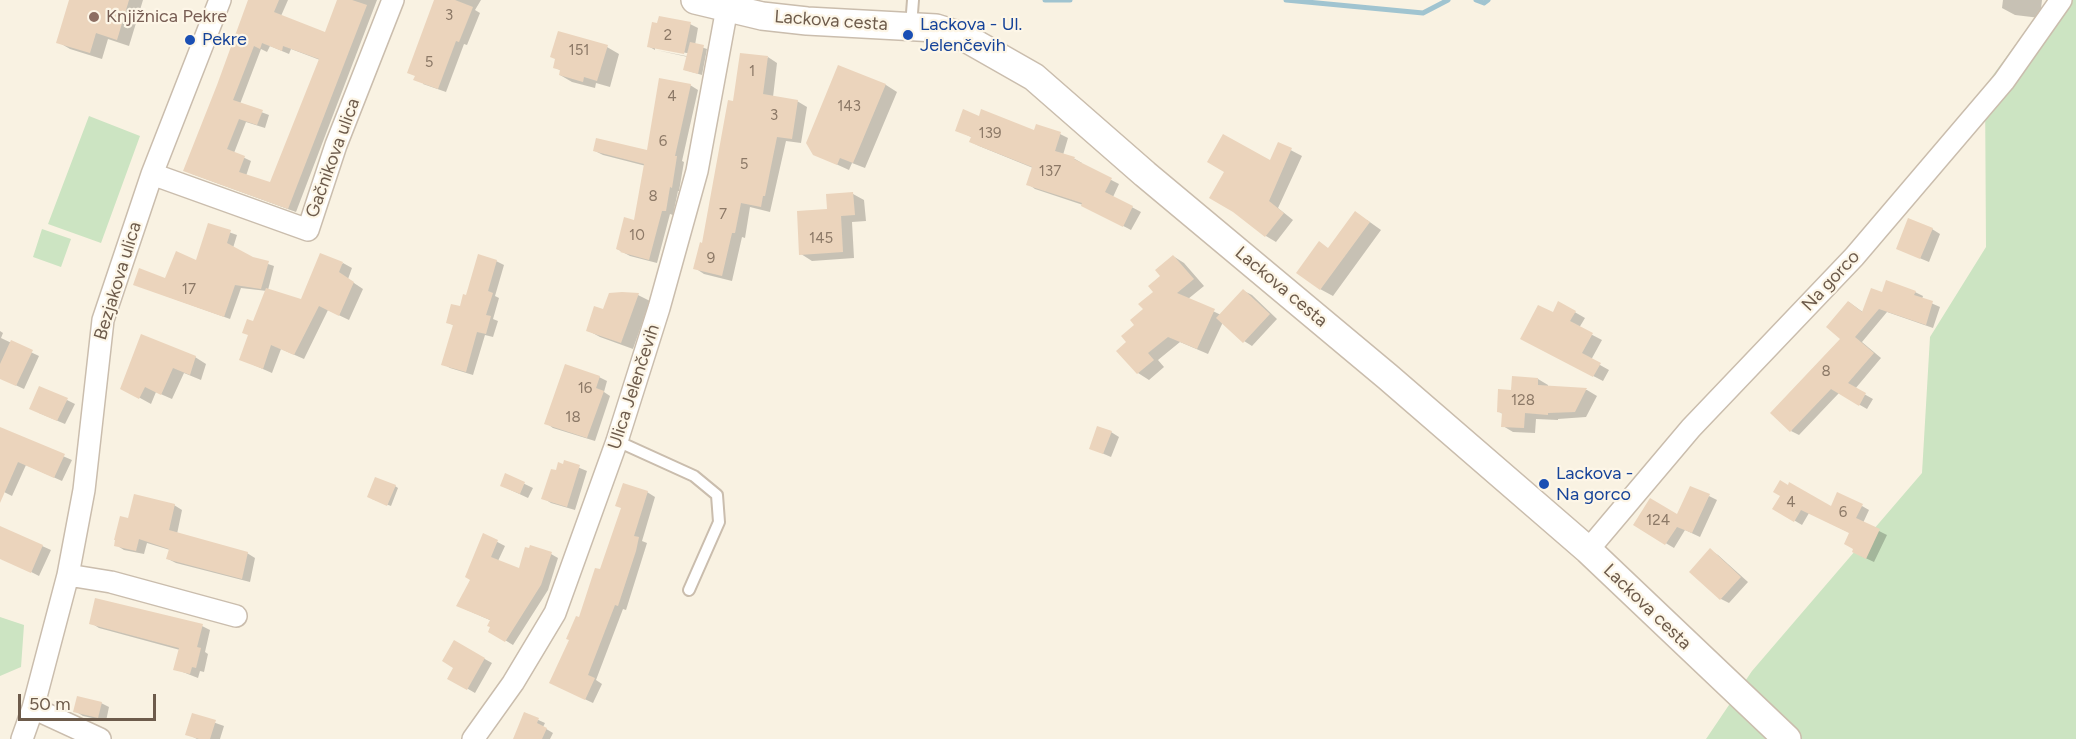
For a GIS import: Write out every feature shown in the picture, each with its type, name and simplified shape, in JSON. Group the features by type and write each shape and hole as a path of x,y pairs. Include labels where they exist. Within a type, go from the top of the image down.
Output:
{"street":[{"name":"Bezjakova ulica","path":"22,739 33,708 68,574 84,490 103,320 152,174 220,0"},
{"name":"Gačnikova ulica","path":"152,174 308,230 336,145 393,0"},
{"name":"Lackova cesta","path":"695,0 762,16 807,21 912,13 936,28 962,36 1000,55 1034,77 1588,550 1787,739"},
{"name":"Na gorco","path":"1588,550 1691,428 1862,248 2004,81 2061,0"},
{"name":"Ulica Jelenčevih","path":"473,739 513,683 555,613 617,441 659,308 697,171 727,8"},
{"path":"68,574 111,582 236,616"},
{"path":"33,708 100,739"}],"lane":[{"path":"617,441 694,476 717,495 719,522 688,590"}],"green space":[{"path":"2048,0 2076,0 2076,739 1706,739 1752,671 1922,473 1930,337 1986,247 1985,86"},
{"path":"89,116 140,136 101,243 48,224"},
{"path":"42,229 71,239 61,267 33,257"},
{"path":"0,617 24,625 21,667 0,676"}],"building":[{"name":"Knjižnica Pekre","path":"69,0 129,0 117,40 96,33 90,53 56,43"},
{"path":"248,0 279,0 274,12 325,32 337,0 352,0 367,5 288,209 183,171","holes":["262,43 282,51 283,46 319,59 270,182 239,172 245,156 227,149 239,119 257,125 263,110 233,100 254,46 260,49"]},
{"path":"434,0 455,0 473,7 459,42 456,41 438,89 413,80 415,76 407,73"},
{"path":"659,16 691,22 684,54 647,47 652,22 657,23"},
{"path":"558,31 608,45 597,81 584,77 583,82 559,75 560,70 553,68 555,59 550,57"},
{"path":"690,42 704,45 698,74 683,70"},
{"path":"740,53 768,56 763,94 798,100 792,139 777,137 761,207 741,203 722,276 693,269 700,242 702,243 728,100 733,101"},
{"path":"838,65 886,84 853,163 840,158 837,165 813,155 806,143"},
{"path":"659,78 691,84 675,156 677,156 672,188 670,187 666,211 662,211 649,260 616,249 624,217 634,220 644,164 593,151 596,138 647,150"},
{"path":"963,109 979,116 981,109 1034,130 1036,124 1061,132 1055,151 1075,157 1074,159 1112,178 1105,192 1133,206 1123,227 1081,206 1082,203 1026,185 1032,167 969,142 971,137 955,131"},
{"path":"1223,134 1270,160 1278,142 1292,148 1269,201 1284,213 1265,237 1233,212 1209,198 1224,172 1207,162"},
{"path":"853,192 855,215 841,216 843,252 799,255 797,211 827,209 826,194"},
{"path":"1355,211 1370,222 1320,290 1296,273 1319,241 1328,248"},
{"path":"1908,218 1933,228 1920,259 1896,249"},
{"path":"208,223 231,230 227,243 253,257 269,261 261,289 235,285 224,317 133,285 139,268 165,278 176,251 196,260"},
{"path":"320,253 343,262 339,272 354,282 339,316 319,306 294,355 271,345 263,369 239,360 248,335 242,333 247,319 253,321 266,288 301,299"},
{"path":"478,254 497,260 488,291 493,293 486,315 491,316 486,334 477,332 466,372 441,365 453,325 446,323 451,304 460,306 463,294 466,295"},
{"path":"1173,255 1194,279 1177,293 1215,309 1197,349 1168,337 1148,353 1154,360 1137,374 1116,351 1126,342 1121,336 1134,325 1130,320 1143,309 1138,304 1153,292 1148,286 1160,276 1155,270"},
{"path":"1886,280 1916,291 1914,295 1933,301 1926,325 1879,309 1855,337 1874,353 1848,383 1866,393 1859,406 1831,389 1790,432 1770,413 1840,339 1826,327 1848,301 1862,312 1871,288 1882,292"},
{"path":"1243,289 1270,314 1243,343 1216,318"},
{"path":"609,293 639,293 621,343 586,331 594,306 603,309"},
{"path":"1558,301 1576,311 1570,321 1593,333 1582,353 1601,363 1593,377 1520,339 1538,305 1553,312"},
{"path":"141,334 196,356 190,375 173,368 161,395 145,387 139,399 120,389"},
{"path":"11,340 33,350 16,386 0,379 0,364"},
{"path":"565,364 600,376 596,388 604,391 587,438 544,424"},
{"path":"1512,376 1538,378 1538,385 1587,388 1575,412 1548,413 1548,415 1525,413 1524,428 1501,427 1502,413 1497,412 1498,389 1511,390"},
{"path":"39,386 68,398 57,421 29,409"},
{"path":"1097,426 1112,431 1103,454 1089,449"},
{"path":"0,427 65,454 54,478 18,462 0,503"},
{"path":"564,460 580,465 567,507 541,499 551,469 556,470 558,462 563,464"},
{"path":"505,473 525,482 520,494 500,486"},
{"path":"375,477 396,485 387,506 367,497"},
{"path":"1780,480 1788,485 1789,482 1831,506 1837,492 1863,504 1856,518 1880,529 1866,559 1852,552 1853,549 1844,544 1849,533 1801,510 1794,522 1772,509 1780,496 1773,492"},
{"path":"623,483 648,491 634,536 639,537 636,551 618,606 615,605 588,675 595,678 585,700 549,683 569,640 566,639 576,616 579,617 595,568 600,569 621,508 615,506"},
{"path":"1690,486 1710,494 1692,533 1677,527 1665,545 1633,525 1650,498 1677,514"},
{"path":"134,494 175,504 169,530 248,552 242,579 166,559 169,549 139,539 136,551 114,546 120,516 128,518"},
{"path":"0,526 43,545 31,573 0,559"},
{"path":"483,533 498,540 491,557 519,568 525,547 529,548 530,545 552,552 541,585 505,642 488,632 490,627 487,626 490,620 456,606 470,580 465,577"},
{"path":"1710,548 1741,577 1720,600 1689,572"},
{"path":"95,598 203,624 197,647 201,648 196,668 192,667 190,674 173,670 179,648 89,624"},
{"path":"454,640 485,658 467,690 447,679 453,668 442,661"},
{"path":"77,696 102,702 98,718 73,712"},
{"path":"524,712 539,718 537,723 547,728 542,739 513,739"},
{"path":"192,713 216,720 210,739 185,735"}],"waterway":[{"path":"1045,0 1070,0"},
{"path":"1286,0 1423,13 1448,0"},
{"path":"1476,0 1484,3 1488,0"}],"place":[{"name":"Knjižnica Pekre","path":"94,17"},
{"name":"Lackova - Ul. Jelenčevih","path":"908,35"},
{"name":"Pekre","path":"190,40"},
{"name":"Lackova - Na gorco","path":"1544,484"}]}
